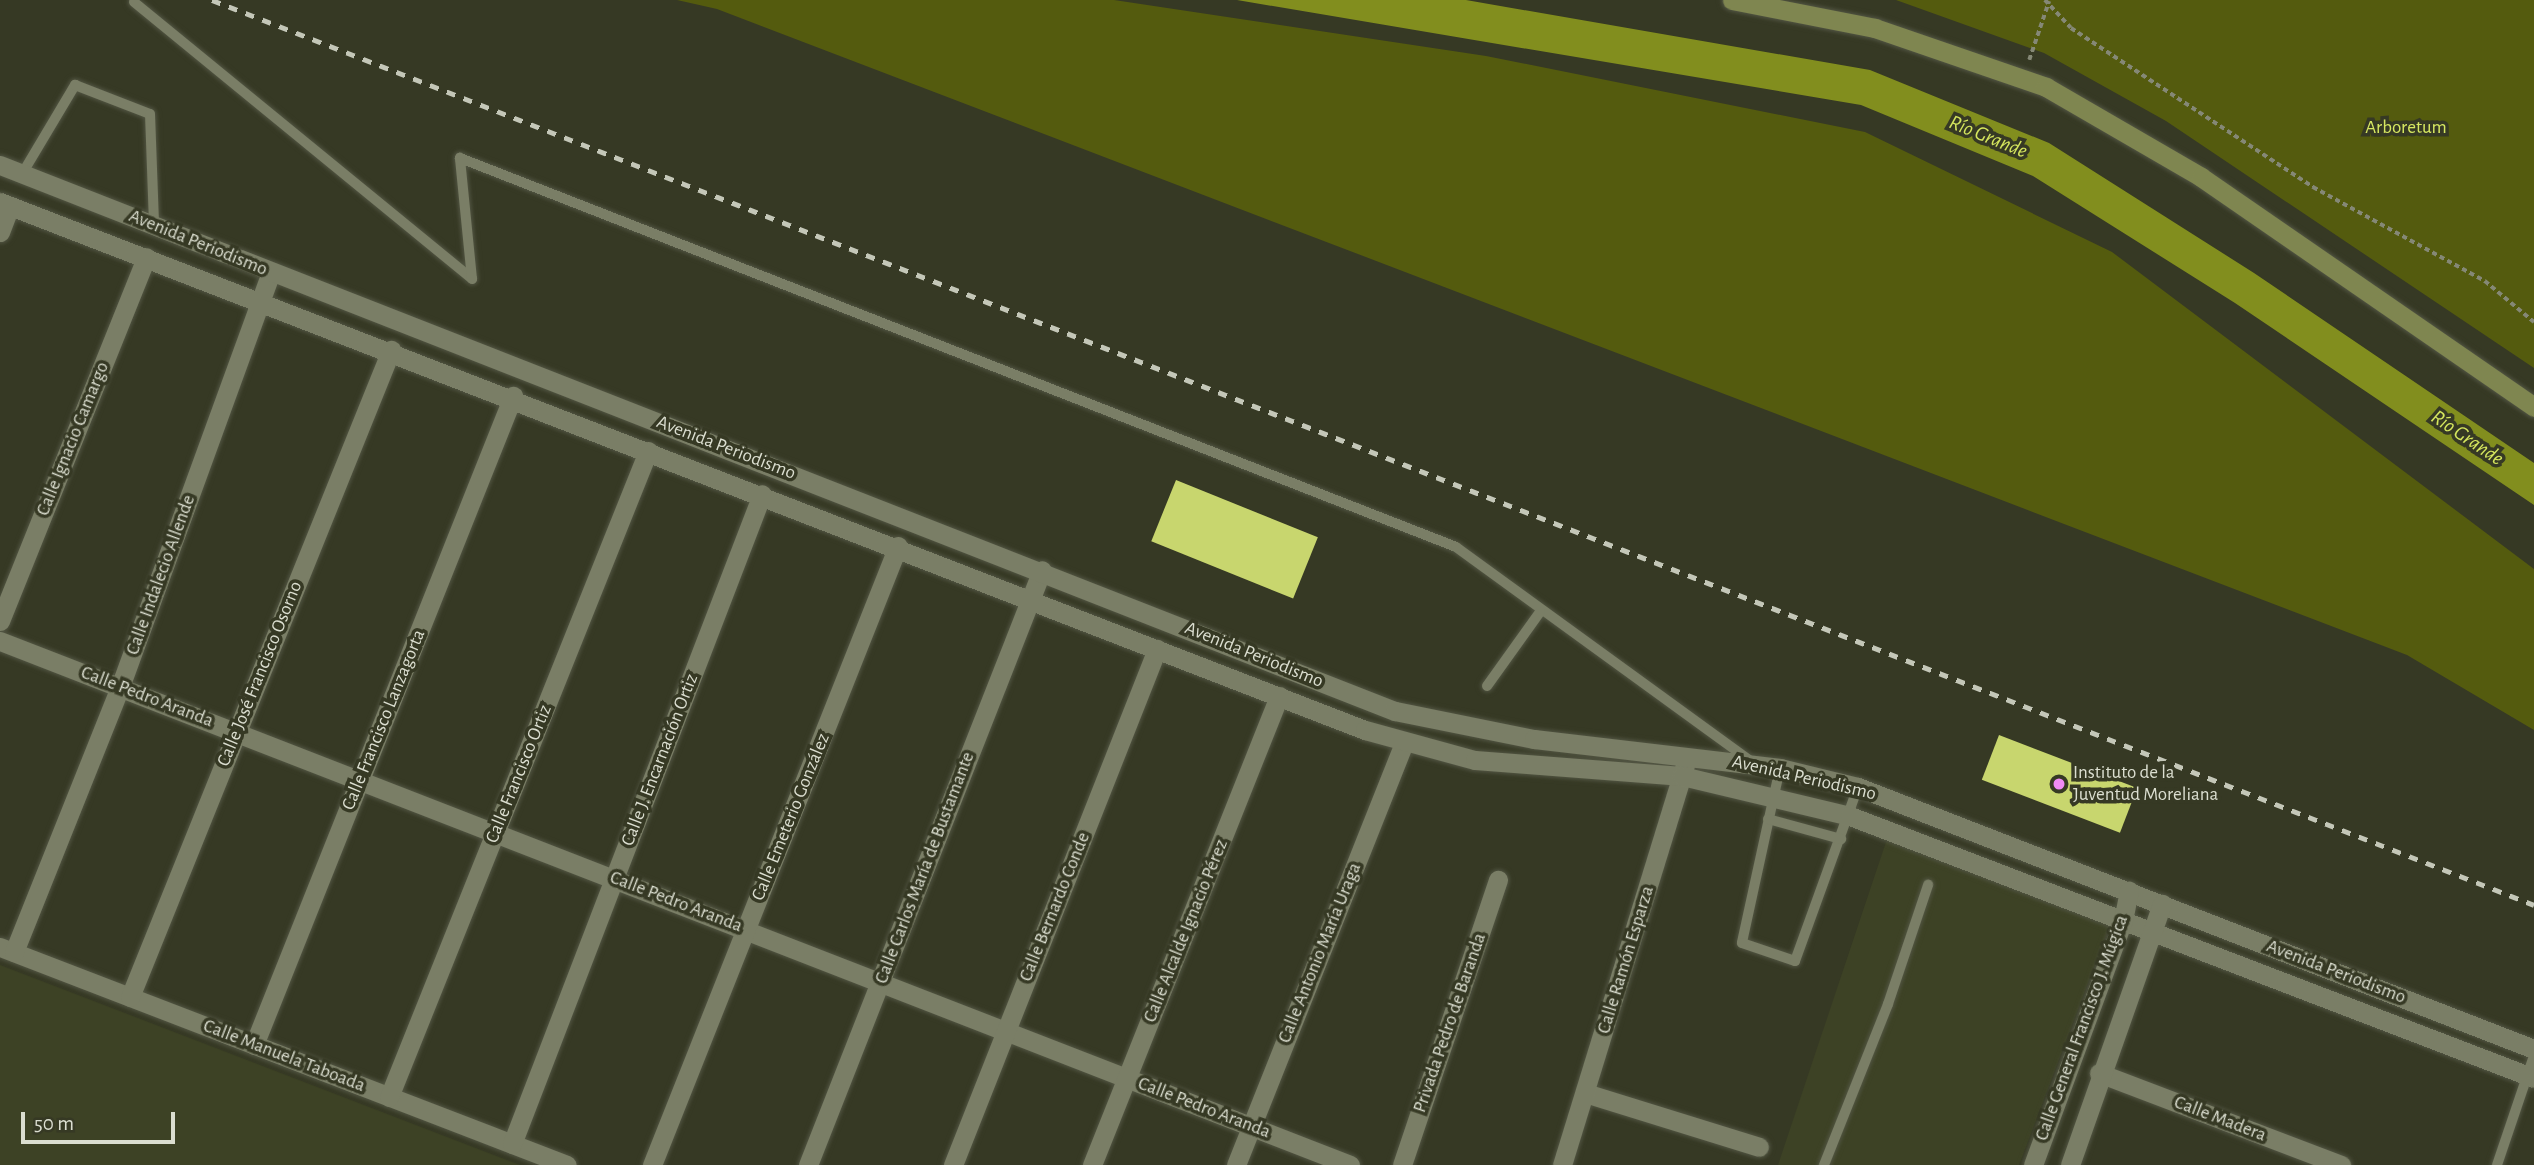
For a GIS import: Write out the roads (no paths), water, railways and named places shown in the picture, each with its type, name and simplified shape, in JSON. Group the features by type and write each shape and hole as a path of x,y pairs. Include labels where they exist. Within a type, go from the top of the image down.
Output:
{"main road":[{"path":"1732,0 1875,28 2023,79 2201,177 2534,407"}],"street":[{"name":"Avenida Periodismo","path":"0,165 1042,570 1395,711 1534,739 1688,754 1780,768 1858,787 2534,1049"},
{"name":"Avenida Periodismo","path":"5,204 513,396 1030,600 1404,742 1517,765 1682,776 1850,816 2530,1077"},
{"path":"0,232 5,204"},
{"name":"Calle Ignacio Camargo","path":"0,621 146,257"},
{"name":"Calle Indalecio Allende","path":"7,950 120,687 271,272"},
{"name":"Calle José Francisco Osorno","path":"130,997 391,351"},
{"name":"Calle Francisco Lanzagorta","path":"254,1045 513,396"},
{"name":"Calle Francisco Ortiz","path":"389,1097 648,451"},
{"name":"Calle J. Encarnación Ortiz","path":"512,1144 762,494"},
{"name":"Calle Emeterio González","path":"652,1165 898,546"},
{"name":"Calle Carlos María de Bustamante","path":"808,1165 1042,570"},
{"name":"Calle Pedro Aranda","path":"0,641 361,778 495,833 1350,1165"},
{"name":"Calle Bernardo Conde","path":"953,1165 1157,649"},
{"name":"Calle Alcalde Ignacio Pérez","path":"1093,1165 1279,696"},
{"name":"Calle Antonio María Uraga","path":"1236,1165 1404,742"},
{"name":"Calle Ramón Esparza","path":"1562,1165 1688,754"},
{"name":"Privada Pedro de Baranda","path":"1402,1165 1498,880"},
{"name":"Calle General Francisco J. Múgica","path":"2033,1165 2123,920 2129,891"},
{"name":"Calle General Francisco J. Múgica","path":"2070,1165 2099,1073 2162,904"},
{"name":"Calle Manuela Taboada","path":"7,950 567,1165"},
{"name":"Calle Madera","path":"2099,1073 2341,1165"},
{"path":"1585,1093 1759,1147"}],"lane":[{"path":"134,2 472,279 460,158 1456,547 1540,612 1755,764"},
{"path":"22,174 75,85 150,114 154,226"},
{"path":"1487,686 1540,612"},
{"path":"1780,768 1742,943 1795,961 1850,816 1858,787"},
{"path":"1769,819 1841,839"},
{"path":"1824,1165 1888,1004 1928,885"},
{"path":"2497,1165 2530,1077 2534,1056"}],"water":[{"name":"Río Grande","path":"1237,0 1466,0 1870,70 2049,143 2254,273 2534,463 2534,505 2235,303 2033,176 1861,105"}],"railway":[{"path":"212,0 2534,905"}],"place":[{"name":"Instituto de la Juventud Moreliana","path":"2059,784"}],"park label":[{"name":"Arboretum","path":"2406,128"}]}
